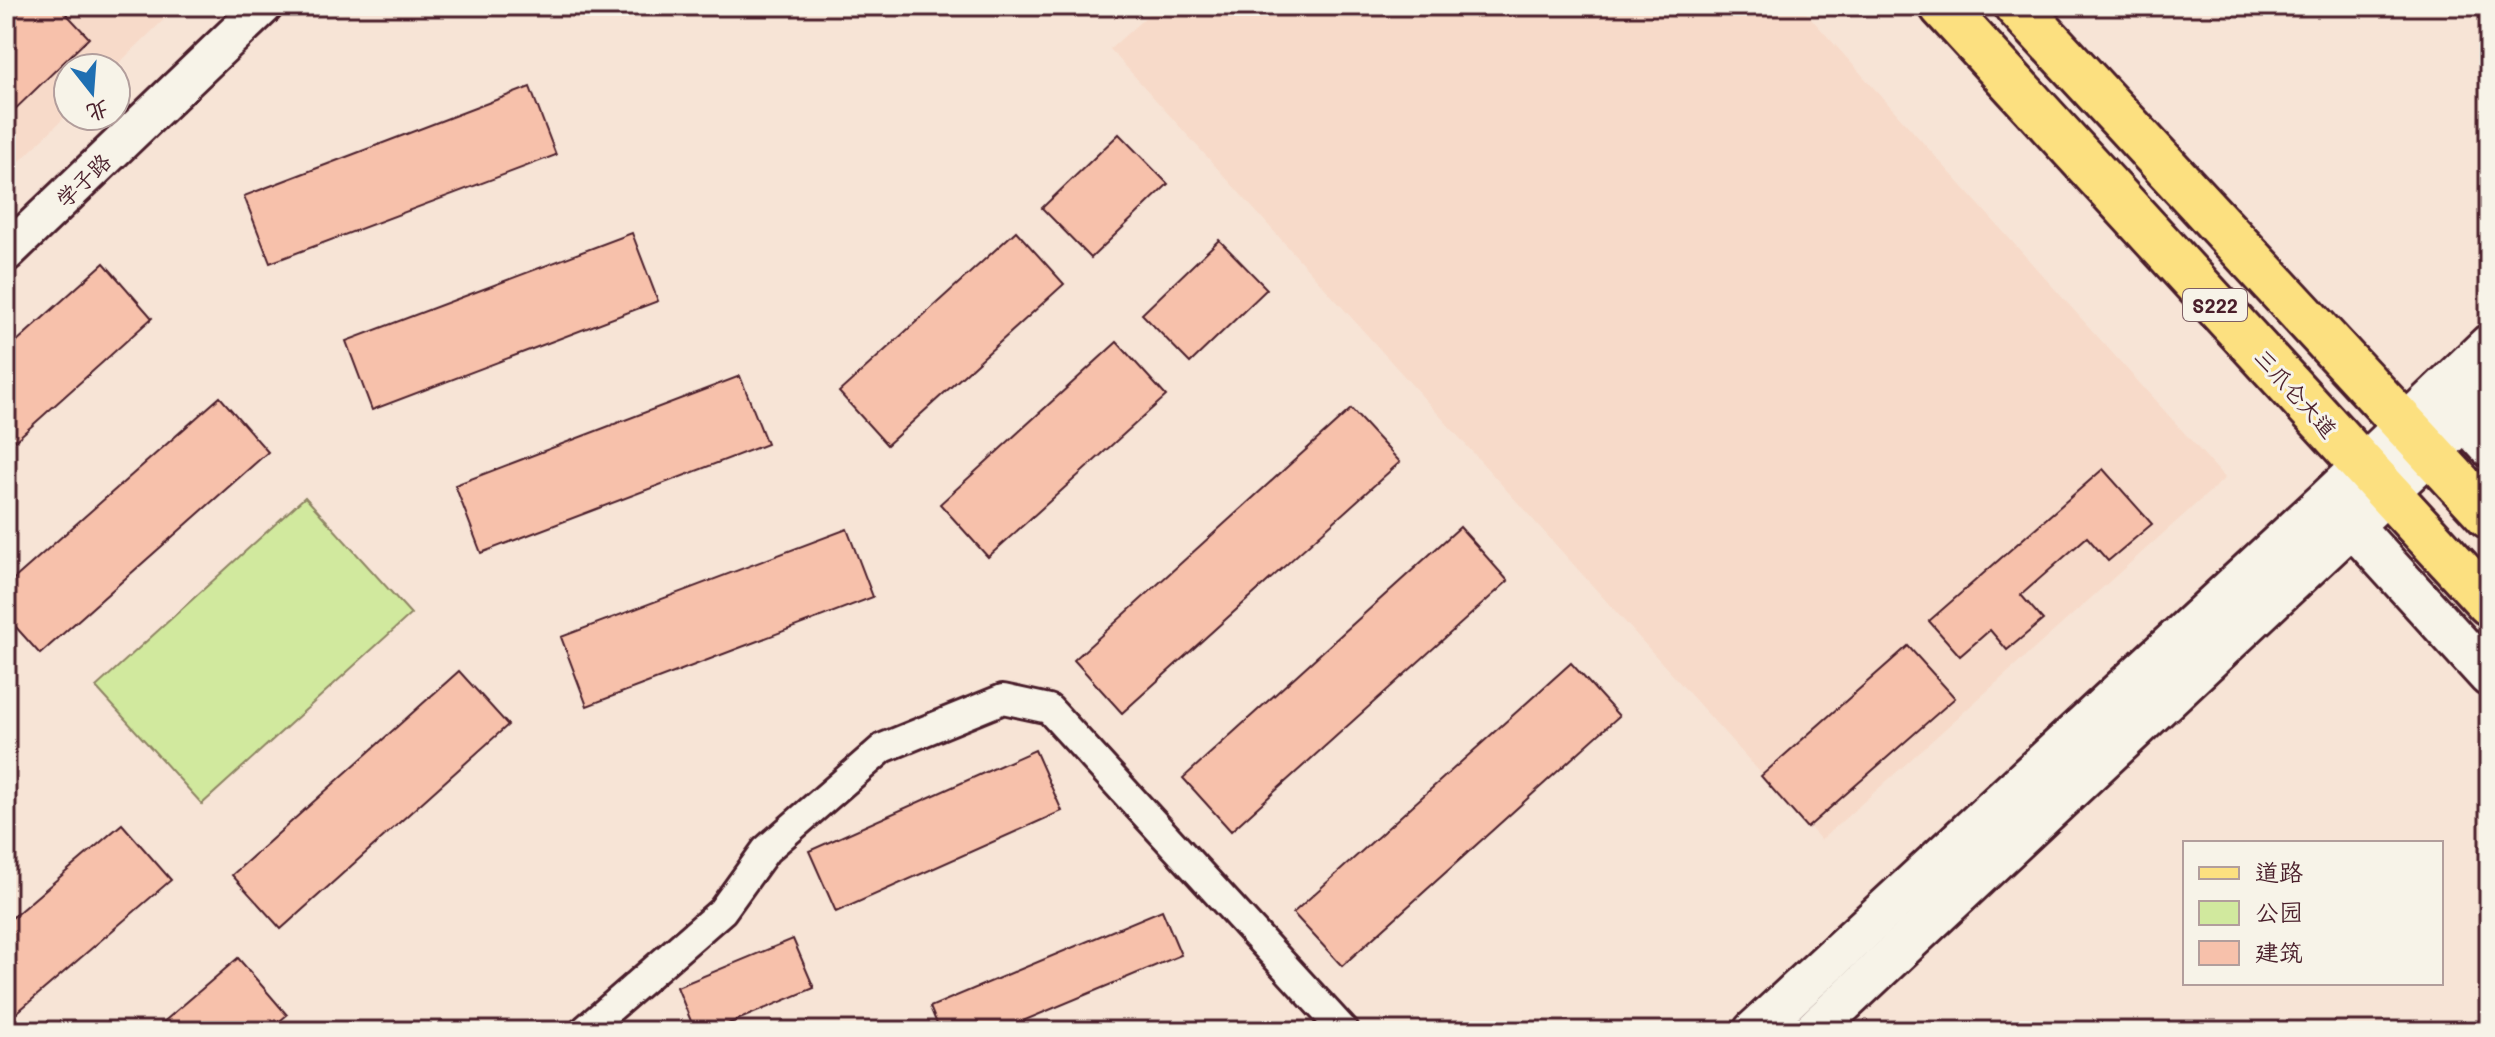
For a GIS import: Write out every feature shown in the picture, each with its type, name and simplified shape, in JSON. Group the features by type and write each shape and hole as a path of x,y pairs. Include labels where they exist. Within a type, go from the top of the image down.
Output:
{"main road":[{"name":"三爪仑大道","path":"1942,6 2489,603"},
{"name":"S222","path":"2017,6 2489,516"},
{"path":"1813,1031 2416,440 2470,414 2489,345"},
{"path":"2340,512 2489,676"},
{"path":"1754,1031 2340,512"}],"street":[{"name":"学子路","path":"6,253 264,6"},
{"path":"584,1031 722,911 766,850 883,748 1003,699 1049,709 1344,1031"}],"shaded area":[{"path":"6,6 178,6 131,52 52,52 52,130 6,175"},
{"path":"1158,6 1800,6 2225,478 1821,840 1110,49"}],"green space":[{"path":"305,497 411,614 202,804 96,687"}],"building":[{"path":"6,6 59,6 89,38 74,52 52,52 52,74 6,118"},
{"path":"530,87 556,155 270,263 244,196"},
{"path":"1119,134 1168,184 1091,258 1042,208"},
{"path":"1016,231 1064,284 887,445 839,392"},
{"path":"632,233 658,301 372,410 346,341"},
{"path":"1219,240 1267,289 1190,363 1142,314"},
{"path":"104,263 152,318 6,449 6,351"},
{"path":"1117,342 1166,396 988,557 940,504"},
{"path":"740,376 767,444 481,553 455,485"},
{"path":"220,397 268,452 40,654 6,616 6,586"},
{"path":"1351,409 1400,462 1122,713 1074,660"},
{"path":"2103,469 2152,524 2108,561 2087,537 2021,595 2043,620 2007,650 1990,630 1960,656 1929,621"},
{"path":"1460,527 1508,581 1231,831 1183,778"},
{"path":"847,529 873,597 587,706 561,637"},
{"path":"1908,646 1955,698 1807,828 1761,776"},
{"path":"1571,663 1619,716 1342,966 1293,913"},
{"path":"459,671 508,725 281,929 232,875"},
{"path":"1035,750 1062,811 836,912 809,851"},
{"path":"122,824 171,880 6,1022 6,923"},
{"path":"1162,910 1181,955 999,1031 940,1031 930,1007"},
{"path":"793,939 814,988 711,1031 695,1031 677,987"},
{"path":"238,958 287,1015 268,1031 153,1031"}]}
